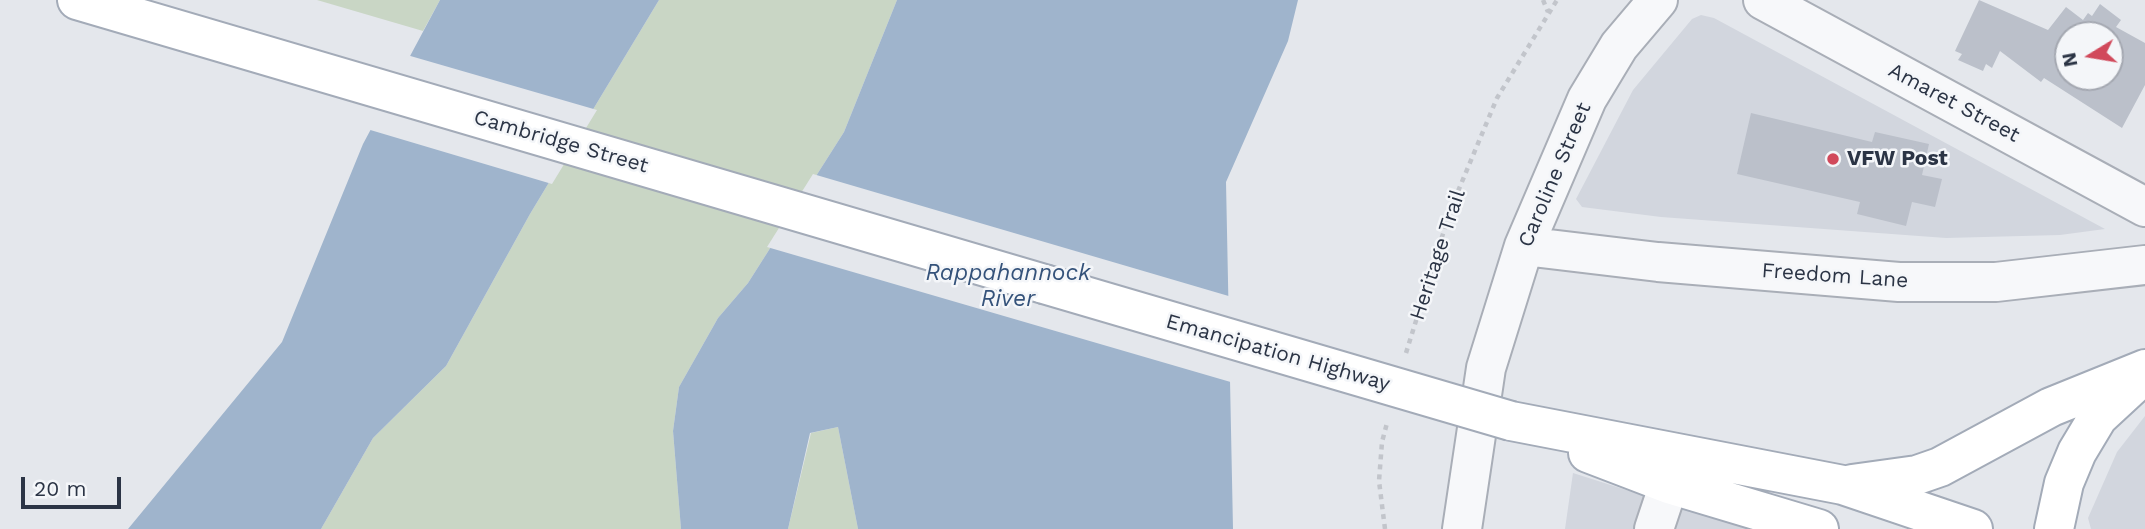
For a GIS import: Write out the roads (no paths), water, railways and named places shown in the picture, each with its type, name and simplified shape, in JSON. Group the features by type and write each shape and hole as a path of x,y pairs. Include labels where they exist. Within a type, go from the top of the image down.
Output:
{"main road":[{"name":"Cambridge Street","path":"77,0 1044,284"},
{"name":"Emancipation Highway","path":"1044,284 1511,421 1669,484 1801,527"},
{"path":"1843,485 1887,481 1940,467 2051,407 2145,369"},
{"path":"2054,529 2064,483 2077,452 2098,417 2123,391 2145,375"},
{"name":"Emancipation Highway","path":"1511,421 1843,485 1973,529"}],"street":[{"name":"Caroline Street","path":"1462,529 1486,368 1524,246 1587,99 1619,46 1658,0"},
{"name":"Amaret Street","path":"1763,0 2145,207"},
{"name":"Freedom Lane","path":"1524,246 1658,262 1899,282 1996,282 2145,265"},
{"path":"1654,529 1669,484"}],"water":[{"path":"440,0 659,0 530,214 446,366 373,438 321,529 128,529 282,342 363,144"},
{"name":"Rappahannock River","path":"897,0 1298,0 1288,41 1226,182 1233,529 858,529 838,427 810,433 788,529 681,529 673,431 679,387 718,318 748,283 844,132"}],"place":[{"name":"VFW Post","path":"1833,159"}]}
